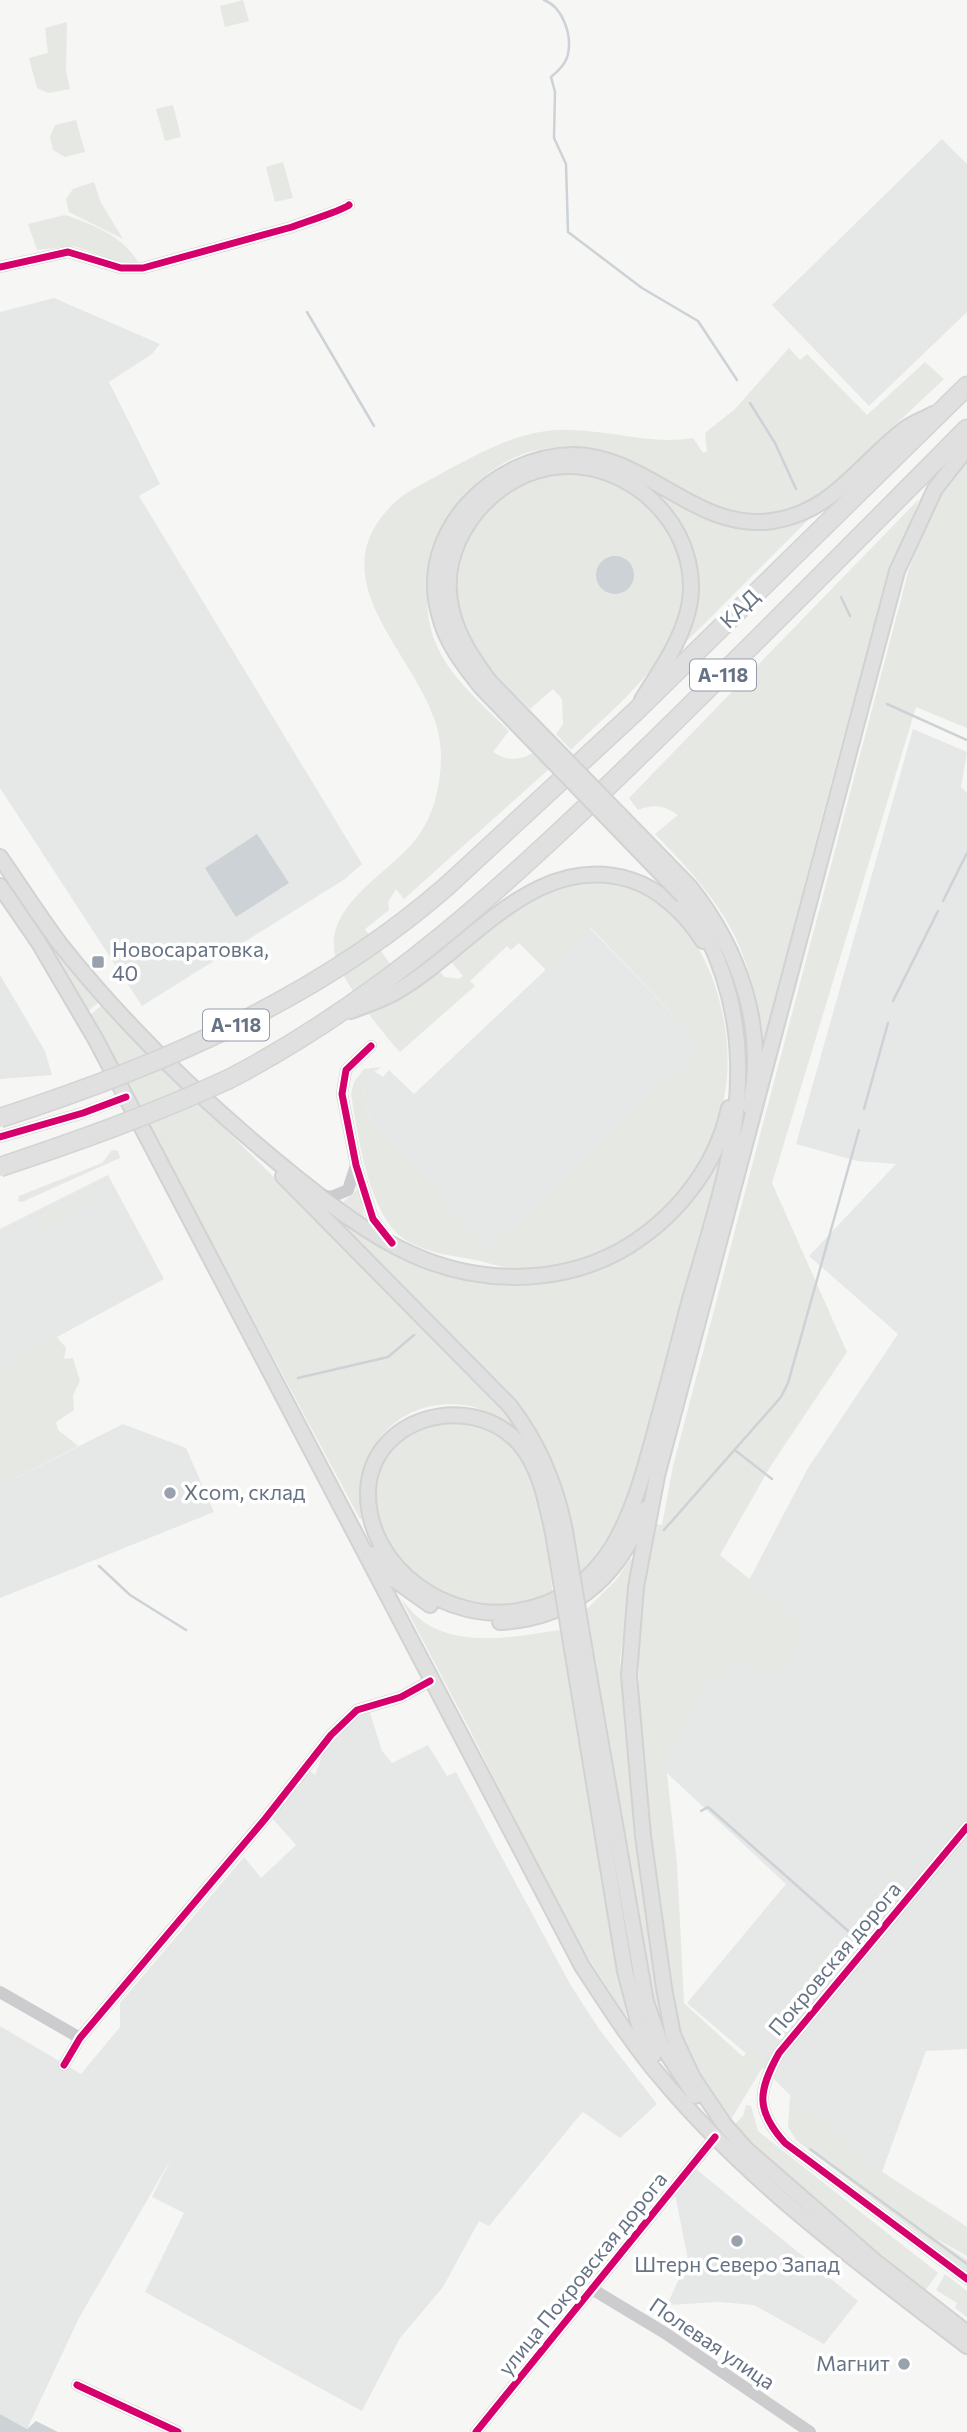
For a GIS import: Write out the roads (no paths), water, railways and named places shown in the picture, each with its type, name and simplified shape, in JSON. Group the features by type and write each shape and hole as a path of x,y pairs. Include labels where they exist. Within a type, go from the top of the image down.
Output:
{"highway":[{"name":"КАД","path":"0,1118 141,1069 217,1036 283,1000 398,928 635,712 967,386"},
{"name":"КАД","path":"340,1015 471,914 520,872 710,688 967,429"},
{"name":"А-118","path":"0,1167 169,1107 266,1060 340,1015"}],"main road":[{"path":"743,1163 742,1140 751,1102 754,1044 749,1001 731,951 711,913 686,891 485,684 447,640 438,611 439,559 457,519 470,501 504,472 548,458 575,455 595,458 619,465 716,515 753,523 775,521 812,510 830,500 906,428 944,409"},
{"path":"723,2124 682,2058 668,2012 635,1763 629,1693 635,1587 657,1476 743,1163 898,570 935,489 967,449"},
{"path":"485,684 459,634 451,608 450,570 462,535 485,500 517,479 551,467 594,470 633,486 670,517 686,551 691,575 686,620 635,712"},
{"path":"0,857 59,942 128,1024 216,1111 267,1156 315,1193 392,1243 436,1262 479,1273 523,1278 571,1270 615,1254 664,1219 696,1182 709,1161 727,1118 738,1059"},
{"path":"340,1015 396,992 542,885 575,874 598,872 639,882 665,898 696,930 718,965"},
{"path":"0,886 64,986 126,1097 430,1681 582,1966 664,2082 715,2137 805,2219 967,2346"},
{"path":"559,1532 525,1451 502,1429 477,1417 441,1415 412,1424 384,1448 370,1475 369,1508 379,1541 405,1576 438,1599 482,1612 536,1608 568,1593 594,1571 619,1538 638,1493 732,1144 738,1097 738,1059 733,1010 709,934 686,891"},
{"path":"267,1156 289,1183 510,1406 547,1467 580,1659 625,1971 646,2044 664,2082"},
{"path":"346,1516 379,1563 409,1593 458,1616 496,1622 536,1619 571,1604 610,1570 631,1542 657,1476"},
{"path":"580,1659 638,1969 660,2044 680,2077 710,2114 746,2149 806,2203 967,2333"}],"street":[{"path":"0,267 68,252 121,268 143,268 292,227 344,210 349,205"},
{"path":"371,1046 346,1070 342,1094 356,1165 373,1219 392,1243"},
{"path":"0,1137 83,1113 126,1097"},
{"path":"315,1193 331,1197 348,1190 356,1165"},
{"path":"64,2065 80,2038 265,1819 331,1734 357,1710 401,1697 430,1681"},
{"name":"Покровская дорога","path":"967,1827 779,2053 764,2083 762,2100 764,2115 785,2143 967,2279"},
{"path":"0,1992 80,2038"},
{"name":"улица Покровская дорога","path":"477,2432 715,2137"},
{"name":"Полевая улица","path":"592,2289 665,2333 810,2432"},
{"path":"77,2385 178,2432"}],"waterway":[{"path":"544,0 561,15 569,39 565,61 551,77 555,92 554,138 566,164 568,232 642,288 698,321 737,380"},
{"path":"307,312 374,426"},
{"path":"750,403 775,443 796,489"},
{"path":"841,597 850,616"},
{"path":"887,704 967,740"},
{"path":"943,901 967,853"},
{"path":"893,1001 938,911"},
{"path":"864,1109 888,1023"},
{"path":"664,1530 781,1397 788,1383 859,1130"},
{"path":"298,1378 388,1357 414,1335"},
{"path":"736,1451 772,1479"},
{"path":"99,1566 130,1595 186,1630"},
{"path":"701,1811 708,1807 864,1945"},
{"path":"810,2149 967,2264"}],"place":[{"name":"Новосаратовка, 40","path":"98,962"},
{"name":"Xсom, склад","path":"170,1493"},
{"name":"Штерн Северо Запад","path":"737,2241"},
{"name":"Магнит","path":"904,2364"}]}
